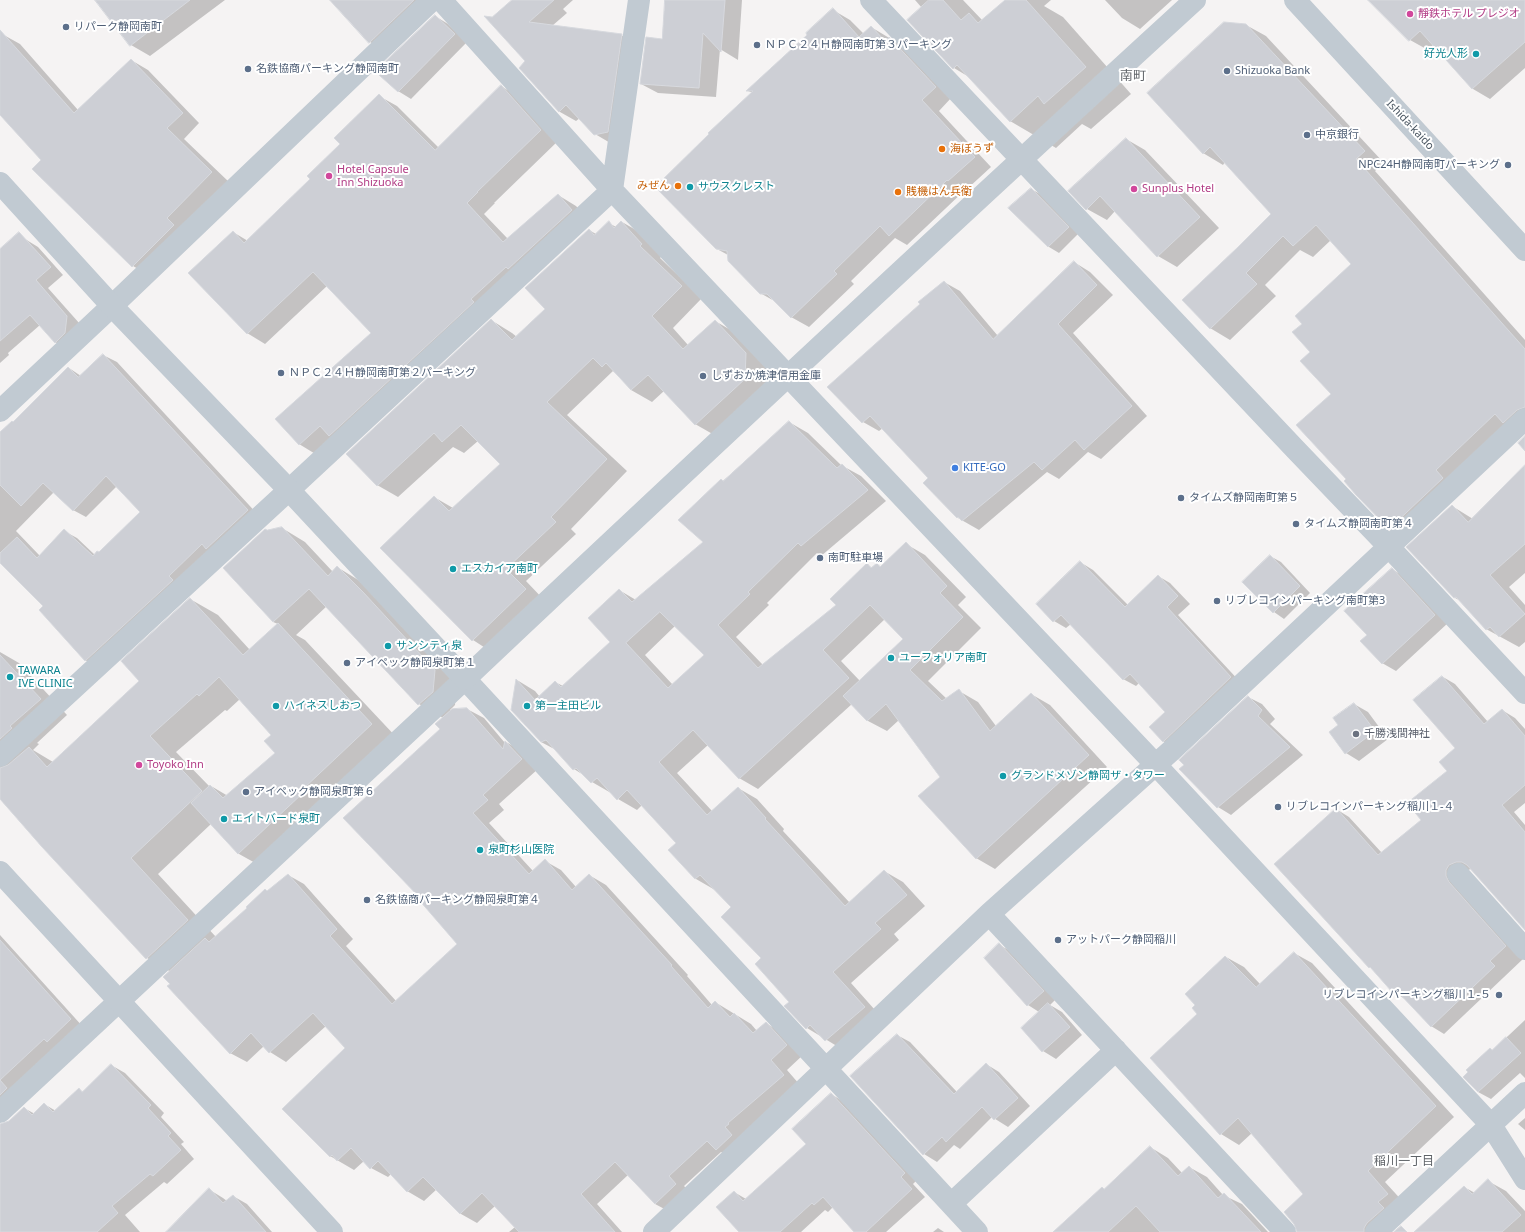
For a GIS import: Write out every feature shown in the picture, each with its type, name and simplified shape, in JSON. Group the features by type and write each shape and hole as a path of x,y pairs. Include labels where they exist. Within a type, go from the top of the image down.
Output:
{"street":[{"path":"0,411 432,0"},
{"path":"441,0 612,190 1156,765 1490,1125 1521,1168"},
{"path":"0,756 612,190 639,0"},
{"path":"871,0 1296,450 1390,547 1525,693"},
{"path":"0,1112 466,679 788,375 1195,0"},
{"name":"Ishida-kaido","path":"1295,0 1525,250"},
{"path":"0,183 112,306 289,490 466,679 977,1232"},
{"path":"654,1232 824,1068 989,914 1156,765 1525,419"},
{"path":"0,872 332,1232"},
{"path":"1458,874 1525,949"},
{"path":"989,914 1285,1232"},
{"path":"951,1204 1116,1050"},
{"path":"1376,1232 1525,1093"}],"building":[{"path":"95,0 190,0 130,46"},
{"path":"330,0 414,0 369,43"},
{"path":"512,0 554,0 529,22 622,34 608,132 594,135 566,105 559,112 519,68 525,61 484,16 492,17"},
{"path":"665,0 725,0 721,52 703,33 699,88 640,84 646,37 662,39"},
{"path":"929,0 943,0 961,20 969,13 978,23 1005,0 1026,0 1086,67 1044,104 1038,96 1010,122 957,65 953,69 907,20"},
{"name":"好光人形","path":"1368,0 1525,0 1525,42 1472,89 1420,31 1409,41"},
{"path":"833,8 859,37 871,26 885,41 889,37 936,87 922,100 975,157 948,181 947,180 889,236 880,226 834,271 837,274 791,318 767,294 760,294 728,261 727,251 716,249 655,187 709,134 708,133 753,91 746,91 807,35 806,33"},
{"path":"435,15 455,34 398,92 379,75 389,65 386,61"},
{"path":"1224,22 1246,24 1365,151 1356,159 1525,349 1525,407 1517,410 1503,423 1495,414 1436,470 1443,478 1389,529 1356,495 1344,481 1346,479 1296,425 1331,394 1300,361 1310,352 1292,332 1302,324 1295,316 1351,264 1316,225 1293,246 1283,236 1246,273 1257,284 1210,329 1182,300 1271,214 1210,147 1203,154 1147,93"},
{"path":"0,30 74,113 131,59 183,113 167,128 212,172 167,218 174,225 132,267 32,169 41,160 0,115"},
{"path":"501,85 541,130 467,203 503,242 558,194 572,210 508,269 506,267 471,299 474,302 329,436 320,426 299,445 275,419 371,333 313,272 247,334 188,273 233,231 244,243 310,179 307,176 340,144 334,138 379,94 435,150"},
{"path":"1126,138 1200,217 1157,257 1100,196 1086,210 1068,191"},
{"path":"1031,188 1069,227 1048,247 1008,208"},
{"path":"609,221 614,228 621,221 642,244 640,246 682,286 652,316 683,349 715,320 746,353 745,379 695,425 648,375 631,390 606,363 602,367 593,358 547,402 607,459 551,517 556,522 506,569 526,589 472,641 380,548 434,496 449,511 500,464 461,425 442,442 434,433 377,486 346,454 491,319 512,340 545,309 525,288 589,229 594,235"},
{"path":"19,232 51,267 36,280 67,316 65,333 55,343 30,315 0,341 0,249"},
{"path":"1074,261 1097,285 1058,324 1132,406 1084,450 1075,440 1042,470 1034,462 962,521 958,517 957,518 923,483 928,478 870,416 862,423 827,387 920,304 918,302 944,281 993,339"},
{"path":"103,354 248,510 206,549 202,544 169,576 173,580 85,661 39,610 43,606 0,563 0,553 17,537 37,558 64,529 93,556 140,512 106,476 73,511 43,483 21,506 0,485 0,432 12,421 13,422 68,367 78,377"},
{"path":"789,421 837,468 842,464 868,490 801,546 798,543 748,592 750,594 718,625 758,668 836,605 830,599 867,563 871,568 877,563 880,567 906,542 947,586 940,593 963,617 910,670 942,701 959,689 990,731 1031,693 1089,755 976,859 918,796 940,777 886,704 867,721 843,696 903,639 870,605 823,650 849,678 739,779 693,730 659,762 707,815 738,787 766,818 765,819 845,906 884,870 907,895 875,923 881,929 833,972 865,1007 825,1041 810,1025 806,1029 784,1006 789,1002 755,964 761,958 721,917 731,907 700,875 695,879 668,850 676,843 627,790 617,800 597,778 591,783 576,768 573,770 546,740 541,742 511,710 516,679 535,700 555,681 561,687 610,642 588,618 619,589 632,602 703,542 678,520 721,479 723,481","holes":["660,612 704,655 668,688 626,643"]},
{"path":"1525,436 1525,451 1518,443"},
{"path":"1525,465 1525,544 1490,575 1525,614 1499,637 1490,627 1486,630 1456,597 1454,598 1406,547 1452,505 1468,522"},
{"path":"282,527 328,576 337,566 435,670 433,692 418,705 309,589 273,622 223,568 265,529 267,530"},
{"path":"1270,555 1300,586 1273,613 1242,582"},
{"path":"1080,561 1125,607 1158,575 1178,596 1167,607 1231,677 1163,742 1149,727 1165,712 1130,674 1123,680 1061,615 1053,622 1036,604"},
{"path":"1392,568 1435,615 1382,664 1360,641 1367,635 1344,611"},
{"path":"190,598 243,655 278,623 372,724 302,790 304,792 238,854 191,803 210,785 223,798 275,753 264,741 271,735 219,677 199,696 197,694 150,736 202,791 131,858 188,920 146,959 42,847 0,799 0,768 8,765 29,747 47,767 139,681 121,661"},
{"name":"TAWARA IVE CLINIC","path":"0,655 41,699 10,726 12,728 0,739"},
{"path":"1442,676 1484,724 1502,709 1525,736 1525,785 1502,805 1525,832 1525,930 1467,865 1462,862 1456,862 1449,865 1446,870 1446,876 1449,882 1506,946 1490,961 1495,966 1431,1027 1396,990 1393,993 1274,864 1336,808 1378,855 1421,820 1407,803 1447,771 1439,762 1455,748 1413,700"},
{"path":"1248,696 1262,710 1258,716 1290,747 1217,808 1179,769 1184,765 1179,760"},
{"path":"1354,703 1375,731 1345,754 1329,732 1338,725 1333,718"},
{"path":"467,708 503,749 505,741 522,759 483,795 488,800 473,813 529,874 545,859 572,890 589,874 672,965 671,966 708,1008 715,1001 730,1017 734,1013 753,1033 766,1022 787,1045 771,1060 784,1075 728,1123 729,1124 725,1127 732,1135 716,1150 707,1141 669,1176 676,1184 655,1204 615,1162 581,1194 615,1232 519,1232 482,1193 460,1214 423,1177 407,1192 378,1161 370,1169 351,1148 337,1161 332,1155 330,1157 282,1109 345,1048 313,1013 269,1053 251,1033 230,1054 167,986 170,984 163,977 205,938 209,942 247,908 246,907 265,889 267,891 288,874 337,929 330,936 392,1004 457,944 419,900 421,899 343,818 440,729 435,724 452,709"},
{"path":"0,940 71,1019 47,1042 44,1039 0,1080"},
{"path":"999,943 1044,991 1027,1006 984,958"},
{"path":"1294,952 1436,1106 1368,1171 1388,1194 1378,1202 1384,1208 1367,1223 1364,1228 1364,1232 1297,1232 1294,1224 1284,1212 1303,1194 1238,1118 1220,1135 1150,1058 1197,1014 1192,1008 1195,1005 1185,994 1225,956 1256,987"},
{"path":"1048,1003 1070,1027 1042,1052 1021,1028"},
{"path":"897,1034 954,1094 986,1063 1018,1098 994,1120 982,1107 946,1142 942,1137 923,1155 850,1076"},
{"path":"1506,1037 1521,1053 1478,1092 1463,1077 1468,1072 1466,1070 1490,1048 1492,1050"},
{"path":"111,1064 151,1105 148,1108 171,1133 168,1136 181,1150 153,1176 150,1174 112,1206 118,1213 97,1232 0,1232 0,1124 9,1121 24,1107 32,1115 44,1103 53,1112 79,1088 82,1092"},
{"path":"0,1080 7,1088 0,1095"},
{"path":"831,1093 905,1173 901,1177 912,1189 866,1232 854,1232 823,1197 814,1205 812,1203 780,1232 739,1232 716,1207 734,1191 743,1201 806,1144 792,1129"},
{"path":"1150,1146 1178,1176 1189,1166 1218,1198 1224,1193 1261,1232 1160,1232 1136,1206 1108,1232 1053,1232 1102,1187 1104,1189"},
{"path":"1488,1179 1521,1215 1502,1232 1414,1232 1464,1186 1472,1194"},
{"path":"209,1188 223,1203 233,1195 266,1232 166,1232"},
{"path":"1401,1226 1407,1232 1394,1232"}],"place":[{"name":"靜鉄ホテル プレジオ","path":"1410,14"},
{"name":"リパーク静岡南町","path":"66,27"},
{"name":"ＮＰＣ２４Ｈ静岡南町第３パーキング","path":"757,45"},
{"name":"好光人形","path":"1476,54"},
{"name":"名鉄協商パーキング静岡南町","path":"248,69"},
{"name":"Shizuoka Bank","path":"1227,71"},
{"name":"中京銀行","path":"1307,135"},
{"name":"海ぼうず","path":"942,149"},
{"name":"NPC24H静岡南町パーキング","path":"1508,165"},
{"name":"Hotel Capsule Inn Shizuoka","path":"329,176"},
{"name":"みぜん","path":"678,186"},
{"name":"サウスクレスト","path":"690,187"},
{"name":"Sunplus Hotel","path":"1134,189"},
{"name":"賎機はん兵衛","path":"898,192"},
{"name":"ＮＰＣ２４Ｈ静岡南町第２パーキング","path":"281,373"},
{"name":"しずおか焼津信用金庫","path":"703,376"},
{"name":"KITE-GO","path":"955,468"},
{"name":"タイムズ静岡南町第５","path":"1181,498"},
{"name":"タイムズ静岡南町第４","path":"1296,524"},
{"name":"南町駐車場","path":"820,558"},
{"name":"エスカイア南町","path":"453,569"},
{"name":"リブレコインパーキング南町第3","path":"1217,601"},
{"name":"サンシティ泉","path":"388,646"},
{"name":"ユーフォリア南町","path":"891,658"},
{"name":"アイペック静岡泉町第１","path":"347,663"},
{"name":"TAWARA IVE CLINIC","path":"10,677"},
{"name":"ハイネスしおつ","path":"276,706"},
{"name":"第一主田ビル","path":"527,706"},
{"name":"千勝浅間神社","path":"1356,734"},
{"name":"Toyoko Inn","path":"139,765"},
{"name":"グランドメゾン静岡ザ・タワー","path":"1003,776"},
{"name":"アイペック静岡泉町第６","path":"246,792"},
{"name":"リブレコインパーキング稲川１-４","path":"1278,807"},
{"name":"エイトバード泉町","path":"224,819"},
{"name":"泉町杉山医院","path":"480,850"},
{"name":"名鉄協商パーキング静岡泉町第４","path":"367,900"},
{"name":"アットパーク静岡稲川","path":"1058,940"},
{"name":"リブレコインパーキング稲川１-５","path":"1499,995"}],"district":[{"name":"南町","path":"1133,76"},
{"name":"稲川一丁目","path":"1404,1162"}]}
